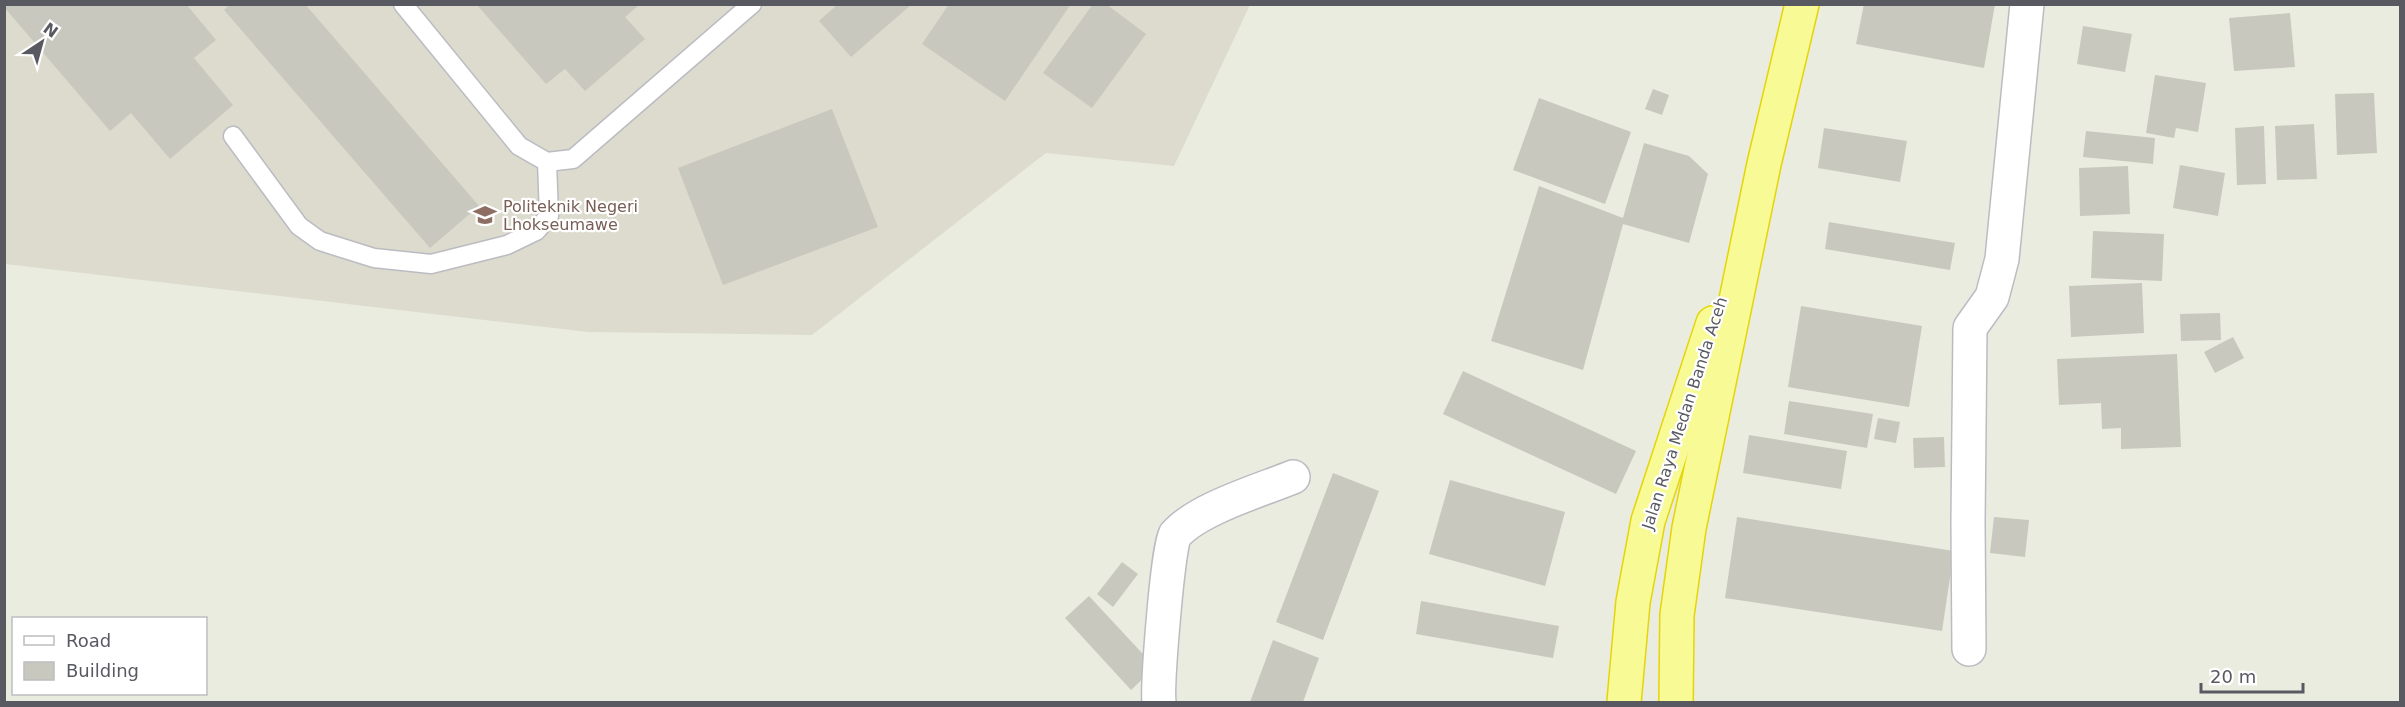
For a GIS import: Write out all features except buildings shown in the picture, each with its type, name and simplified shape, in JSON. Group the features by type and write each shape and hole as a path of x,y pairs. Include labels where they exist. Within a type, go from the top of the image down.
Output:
{"highway":[{"name":"Jalan Raya Medan Banda Aceh","path":"1676,702 1677,615 1689,528 1764,164 1802,4"},
{"name":"Jalan Raya Medan Banda Aceh","path":"1624,702 1633,603 1648,521 1764,164"}],"street":[{"path":"1969,649 1970,328 1992,297 2002,259 2027,4"},
{"path":"1159,702 1166,583 1174,537 1195,517 1293,477"}],"lane":[{"path":"403,4 519,146 547,162 573,159 752,4"},
{"path":"233,136 299,226 320,241 374,258 431,264 507,245 536,231 549,216 547,162"}],"shaded area":[{"name":"Politeknik Negeri Lhokseumawe","path":"5,5 1250,5 1174,166 1046,153 812,335 588,332 5,264"}],"place":[{"name":"Politeknik Negeri Lhokseumawe","path":"485,215"}]}
